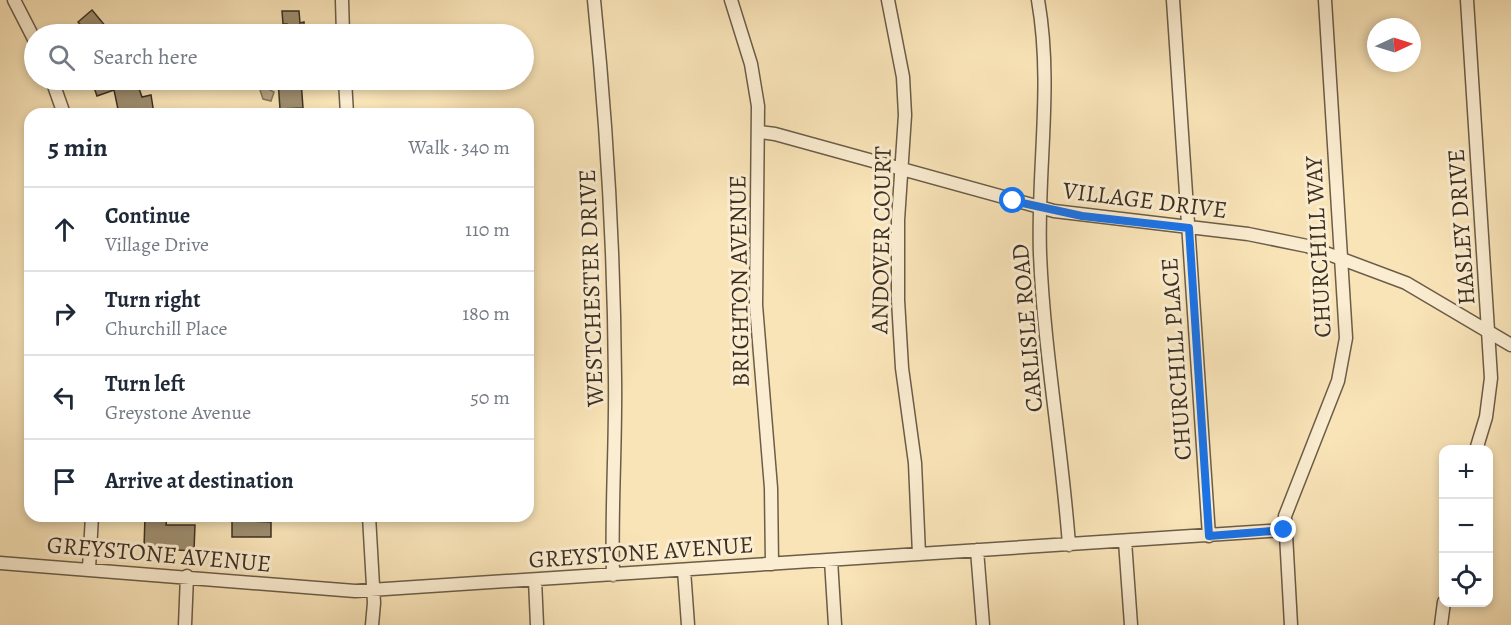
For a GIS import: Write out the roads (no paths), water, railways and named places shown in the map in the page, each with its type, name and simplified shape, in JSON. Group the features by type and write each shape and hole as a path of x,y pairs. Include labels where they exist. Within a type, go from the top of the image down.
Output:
{"street":[{"path":"14,0 26,24"},
{"path":"342,0 343,24"},
{"name":"WESTCHESTER DRIVE","path":"594,0 606,128 613,252 615,381 613,575"},
{"name":"BRIGHTON AVENUE","path":"731,0 752,64 760,132 756,305 771,488 772,564"},
{"name":"ANDOVER COURT","path":"888,0 903,77 905,115 897,257 899,331 915,463 919,554"},
{"name":"CARLISLE ROAD","path":"1038,0 1046,75 1040,207 1046,343 1069,544"},
{"name":"CHURCHILL PLACE","path":"1173,0 1209,536"},
{"name":"CHURCHILL WAY","path":"1291,625 1284,530 1289,502 1323,420 1343,363 1346,311 1325,0"},
{"name":"HASLEY DRIVE","path":"1467,0 1489,332 1489,397 1477,445"},
{"path":"56,90 62,108"},
{"path":"346,90 347,108"},
{"name":"VILLAGE DRIVE","path":"760,132 775,134 1040,207 1082,216 1278,238 1342,257 1406,283 1511,345"},
{"path":"89,568 92,522"},
{"path":"369,522 374,590 372,625"},
{"name":"GREYSTONE AVENUE","path":"0,563 89,568 332,590 374,590 1284,530"},
{"path":"1125,541 1131,625"},
{"path":"977,550 983,625"},
{"path":"831,560 835,625"},
{"path":"684,570 688,625"},
{"path":"185,625 187,576"},
{"path":"535,580 537,625"},
{"path":"1441,625 1443,607"}]}
